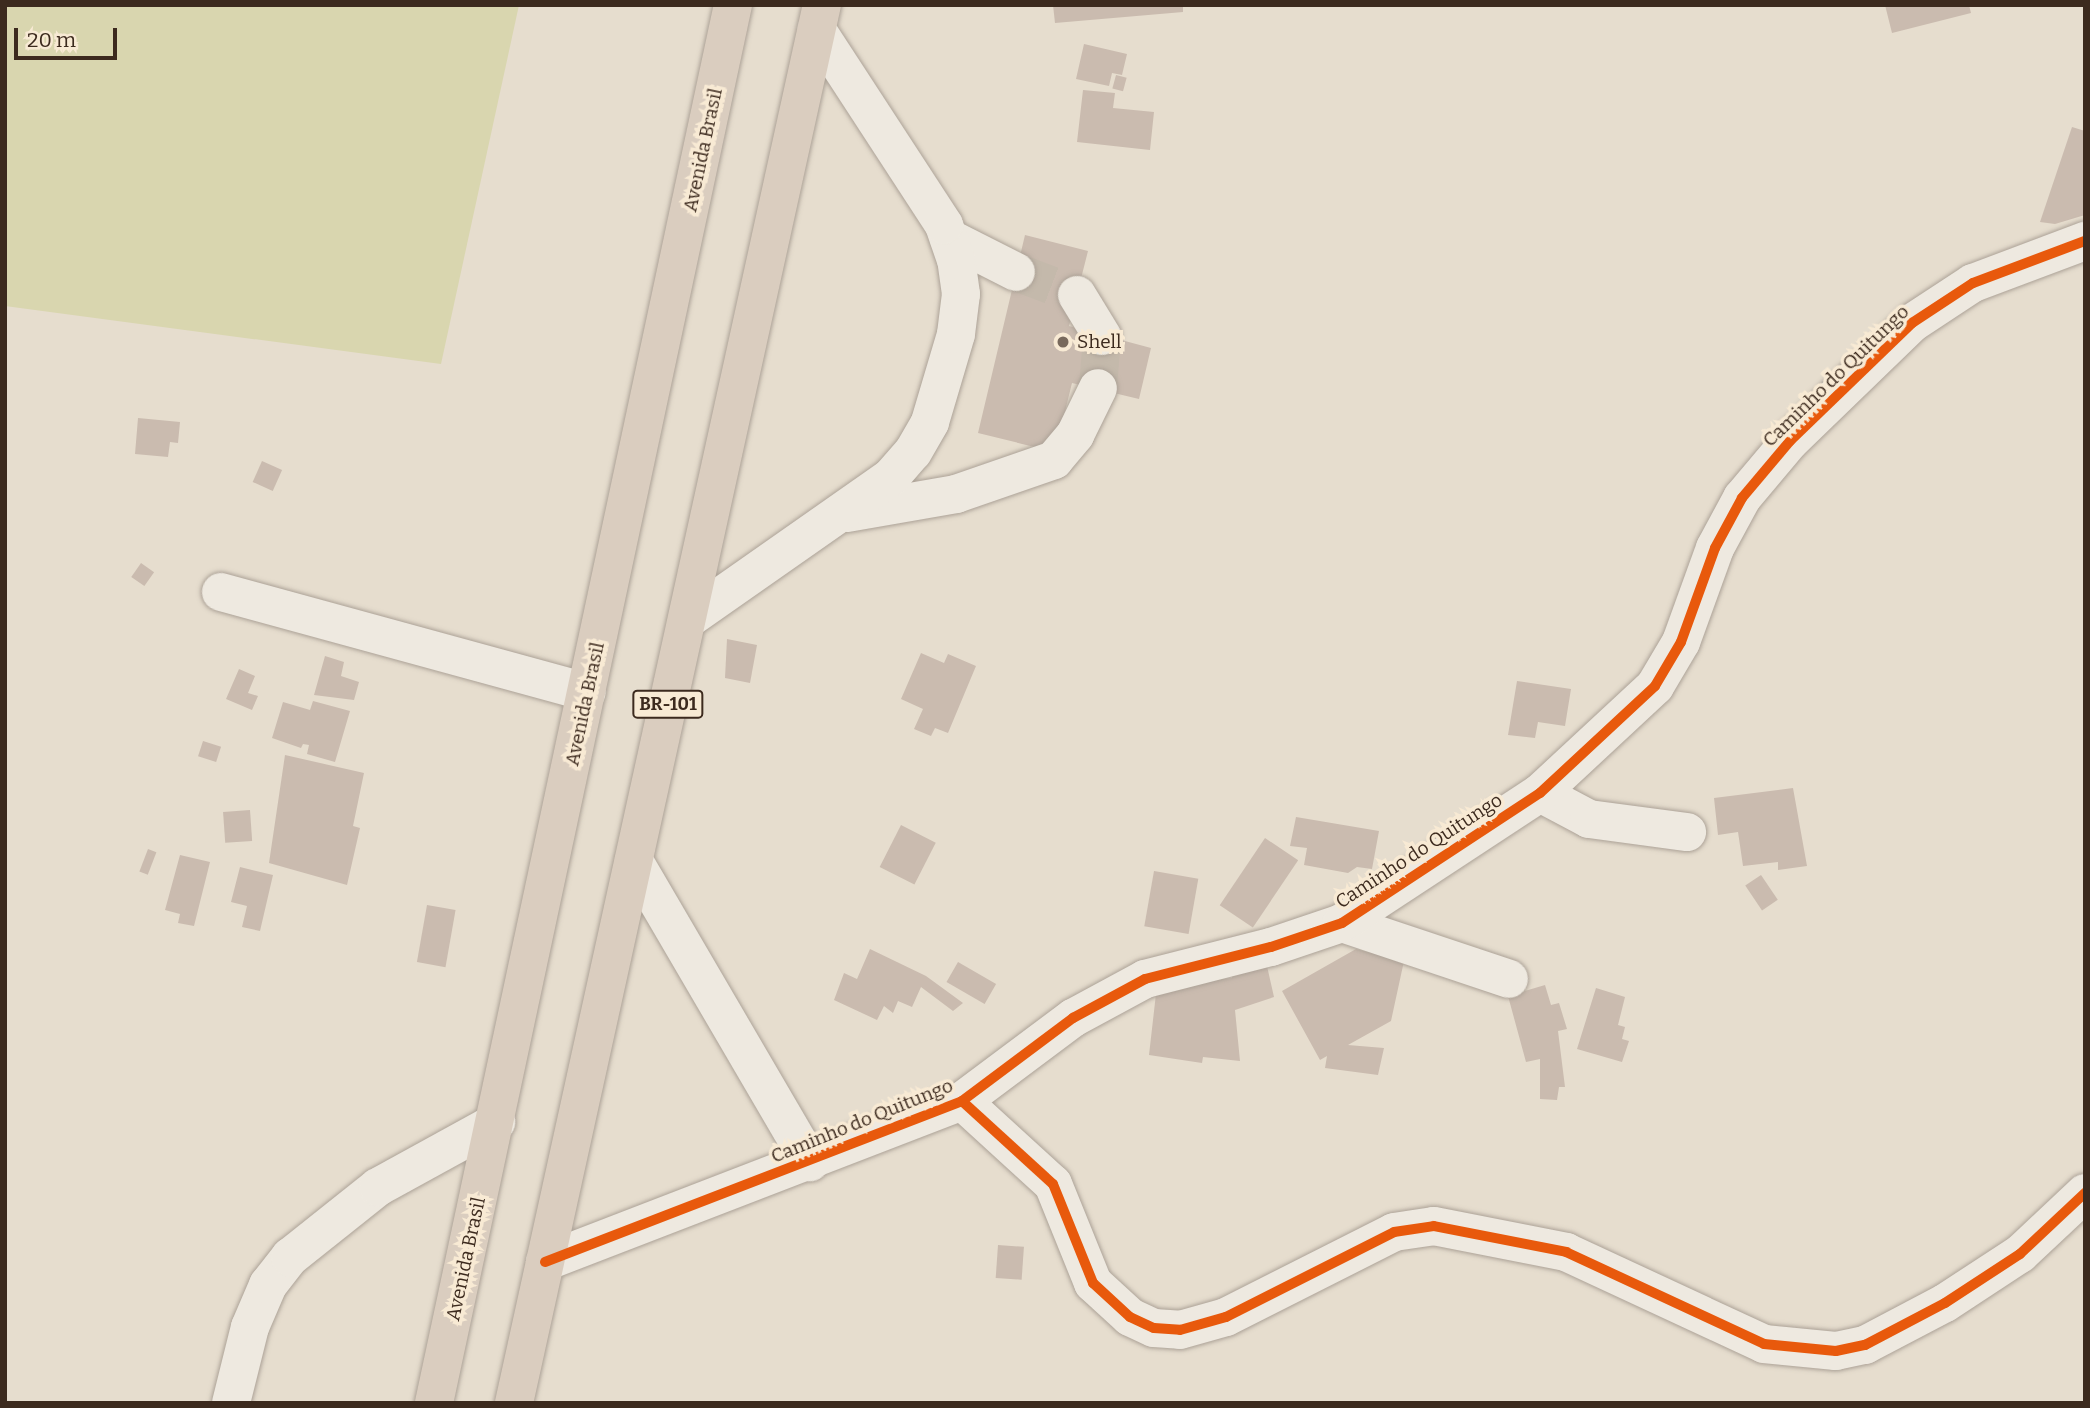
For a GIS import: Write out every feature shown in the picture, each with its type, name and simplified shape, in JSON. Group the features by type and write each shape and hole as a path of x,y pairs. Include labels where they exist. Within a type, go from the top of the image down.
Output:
{"highway":[{"name":"Avenida Brasil","path":"434,1403 733,5"},
{"name":"BR-101","path":"514,1403 819,18"}],"street":[{"path":"687,620 891,477 913,452 930,422 956,334 961,294 949,238 819,18"},
{"path":"949,238 1016,272"},
{"name":"Caminho do Quitungo","path":"545,1262 810,1163 962,1101 1109,995 1145,979 1271,947 1342,923 1540,793 1655,686 1681,642 1715,548 1742,498 1790,442 1912,323 1973,283 2085,241"},
{"path":"1077,295 1102,336"},
{"path":"838,514 956,494 1054,460 1075,435 1098,388"},
{"path":"221,592 587,692"},
{"path":"1540,793 1590,819 1687,832"},
{"path":"634,861 810,1163"},
{"name":"Caminho do Quitungo","path":"1342,923 1509,979"},
{"path":"962,1101 1053,1184 1093,1283 1130,1317 1154,1328 1180,1330 1226,1317 1394,1232 1434,1226 1566,1252 1764,1344 1836,1351 1865,1345 1945,1303 2020,1254 2085,1192"},
{"path":"231,1403 250,1327 268,1285 290,1257 378,1187 496,1122"}],"shaded area":[{"path":"5,5 519,5 441,364 5,306"}],"building":[{"path":"1053,5 1183,5 1183,12 1055,23"},
{"path":"1885,5 1969,5 1971,13 1892,33"},
{"path":"1084,44 1127,54 1122,75 1112,73 1109,86 1076,79"},
{"path":"1116,75 1127,78 1123,91 1112,89"},
{"path":"1083,90 1115,93 1113,108 1154,112 1150,150 1077,142"},
{"path":"2072,127 2085,131 2085,215 2055,224 2040,222"},
{"name":"Shell","path":"1025,235 1088,251 1069,326 1151,348 1139,399 1072,383 1055,452 978,433"},
{"path":"138,418 180,422 178,443 170,442 168,457 135,454"},
{"path":"262,461 282,470 273,491 253,482"},
{"path":"141,563 154,572 144,586 131,577"},
{"path":"727,639 757,645 750,683 725,678"},
{"path":"921,653 944,663 948,654 976,666 948,733 935,728 931,736 914,729 923,709 901,699"},
{"path":"325,656 344,662 341,676 359,682 354,700 314,695"},
{"path":"239,669 255,676 248,693 258,696 252,710 226,699"},
{"path":"1517,681 1571,689 1565,726 1538,722 1535,738 1508,735"},
{"path":"313,701 350,711 335,762 307,754 309,745 303,744 301,748 272,738 283,702 310,710"},
{"path":"203,741 221,747 216,762 198,756"},
{"path":"285,755 364,773 353,826 360,828 347,885 269,863"},
{"path":"1793,788 1807,866 1778,870 1778,862 1743,866 1738,832 1718,835 1714,798"},
{"path":"250,810 252,841 225,843 223,812"},
{"path":"1296,817 1379,831 1372,869 1357,867 1348,873 1304,865 1307,848 1290,846"},
{"path":"901,825 936,843 914,885 880,867"},
{"path":"1265,838 1298,860 1253,928 1220,905"},
{"path":"148,849 156,852 148,875 139,871"},
{"path":"180,855 210,862 194,926 178,923 180,914 165,910"},
{"path":"240,867 273,875 260,931 242,927 247,906 231,902"},
{"path":"1154,871 1198,879 1189,934 1144,926"},
{"path":"1761,875 1778,900 1762,910 1745,886"},
{"path":"427,905 456,910 445,967 417,962"},
{"path":"870,949 926,976 963,1003 953,1011 921,987 912,1007 898,1001 893,1013 884,1006 877,1020 834,1000 844,973 857,979"},
{"path":"1356,949 1404,961 1391,1021 1348,1045 1384,1048 1378,1075 1325,1068 1327,1056 1320,1060 1282,991"},
{"path":"958,962 996,984 985,1004 946,982"},
{"path":"1267,966 1274,997 1235,1010 1240,1061 1203,1057 1202,1063 1149,1055 1157,985 1232,978 1232,973"},
{"path":"1545,985 1551,1005 1559,1003 1567,1029 1558,1031 1565,1087 1559,1087 1557,1100 1540,1099 1540,1059 1526,1062 1508,996"},
{"path":"1596,988 1625,997 1618,1025 1625,1027 1622,1039 1629,1041 1622,1062 1577,1049"},
{"path":"998,1245 1024,1247 1022,1280 996,1278"}],"tunnel":[{"path":"1016,272 1077,295"},
{"path":"1098,388 1102,336"}],"cycle path":[{"path":"545,1262 962,1101 1073,1018 1145,979 1271,947 1342,923 1540,793 1655,686 1681,642 1715,548 1742,498 1790,441 1912,323 1973,283 2085,241"},
{"path":"962,1101 1053,1184 1093,1283 1130,1317 1154,1328 1180,1330 1226,1317 1394,1232 1434,1226 1566,1252 1764,1344 1836,1351 1865,1345 1945,1303 2020,1254 2085,1193"}],"place":[{"name":"Shell","path":"1063,342"}]}
